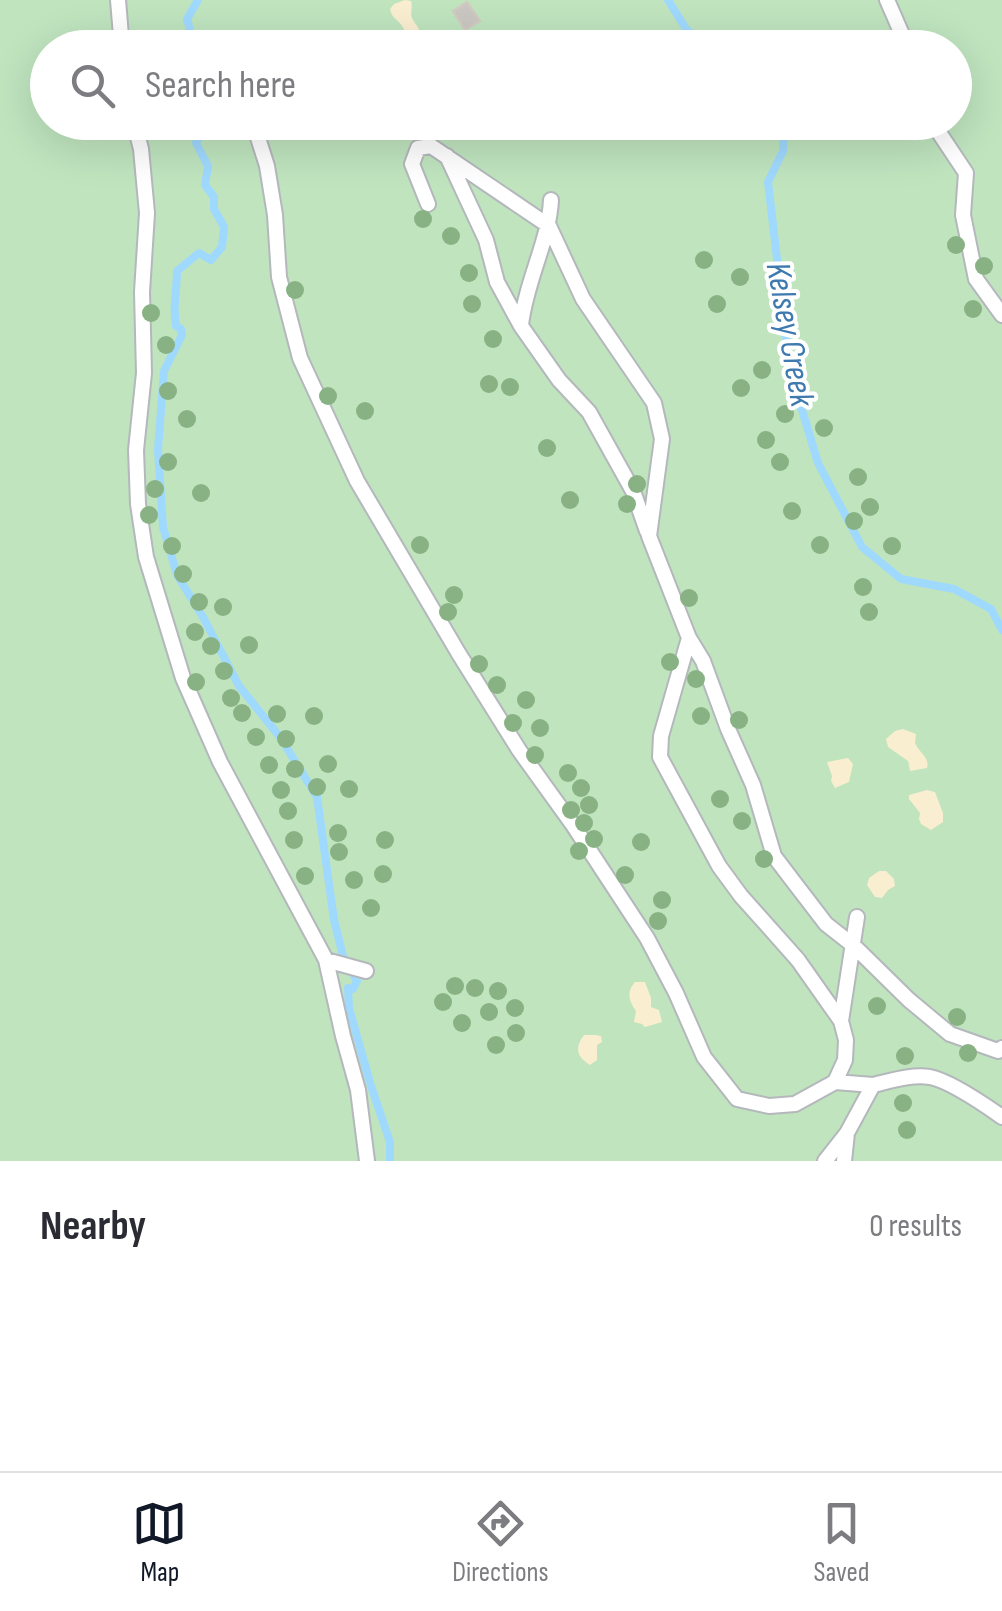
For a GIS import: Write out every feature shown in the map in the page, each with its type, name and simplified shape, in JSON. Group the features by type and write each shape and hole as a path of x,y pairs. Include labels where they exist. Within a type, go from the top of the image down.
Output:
{"lane":[{"path":"118,0 120,30"},
{"path":"887,0 900,30"},
{"path":"139,140 147,213 142,292 144,373 136,450 138,504 146,557 183,678 220,762 326,960 358,1090 367,1161"},
{"path":"259,140 275,215 279,277 300,358 357,482 519,750 647,938 704,1057 737,1099 768,1106 795,1104 834,1082 873,1085 905,1078 932,1078 982,1102 1002,1117"},
{"path":"944,140 966,173 963,216 976,278 1002,315"},
{"path":"428,204 412,164 418,148 431,146 549,226 583,299 654,403 662,438 649,536"},
{"path":"446,156 486,240 497,282 521,326 589,412 633,491 689,638 703,661 753,785 774,856 826,924 909,1000 950,1034 1001,1051"},
{"path":"521,326 524,300 549,226 551,200"},
{"path":"689,638 661,736 660,757 719,866 798,960 841,1021 846,1040 845,1060 834,1082"},
{"path":"841,1021 857,917"},
{"path":"326,960 366,971"},
{"path":"825,1161 847,1133 873,1085"},
{"path":"844,1161 847,1133"}],"green space":[{"path":"0,0 1002,0 1002,1161 0,1161"}],"sand":[{"path":"411,1 411,16 419,30 404,30 392,15 390,9 394,4"},
{"path":"903,729 916,734 915,743 926,758 927,768 910,771 908,761 888,747 886,739"},
{"path":"848,758 853,764 849,782 835,788 827,762"},
{"path":"935,792 943,813 943,822 931,830 921,824 920,813 909,799 909,795"},
{"path":"886,871 895,886 882,898 875,897 867,885 869,878"},
{"path":"635,982 645,982 651,1007 659,1010 662,1022 645,1027 634,1022 636,1011 630,993"},
{"path":"584,1035 601,1036 597,1060 590,1065 580,1055 581,1040"}],"building":[{"path":"467,2 480,21 465,30 453,11"}],"waterway":[{"path":"190,30 187,19 198,0"},
{"name":"Kelsey Creek","path":"668,0 687,30"},
{"path":"198,140 208,166 205,185 214,197 214,209 224,227 222,247 211,260 199,253 177,271 175,319 182,335 164,371 158,449 163,527 177,575 239,686 280,737 317,797 334,920 343,956 357,981 353,989 348,988 349,1008 390,1142 390,1161"},
{"name":"Kelsey Creek","path":"783,140 783,151 768,182 790,370 818,463 862,547 901,579 954,589 991,609 1002,630"}]}
